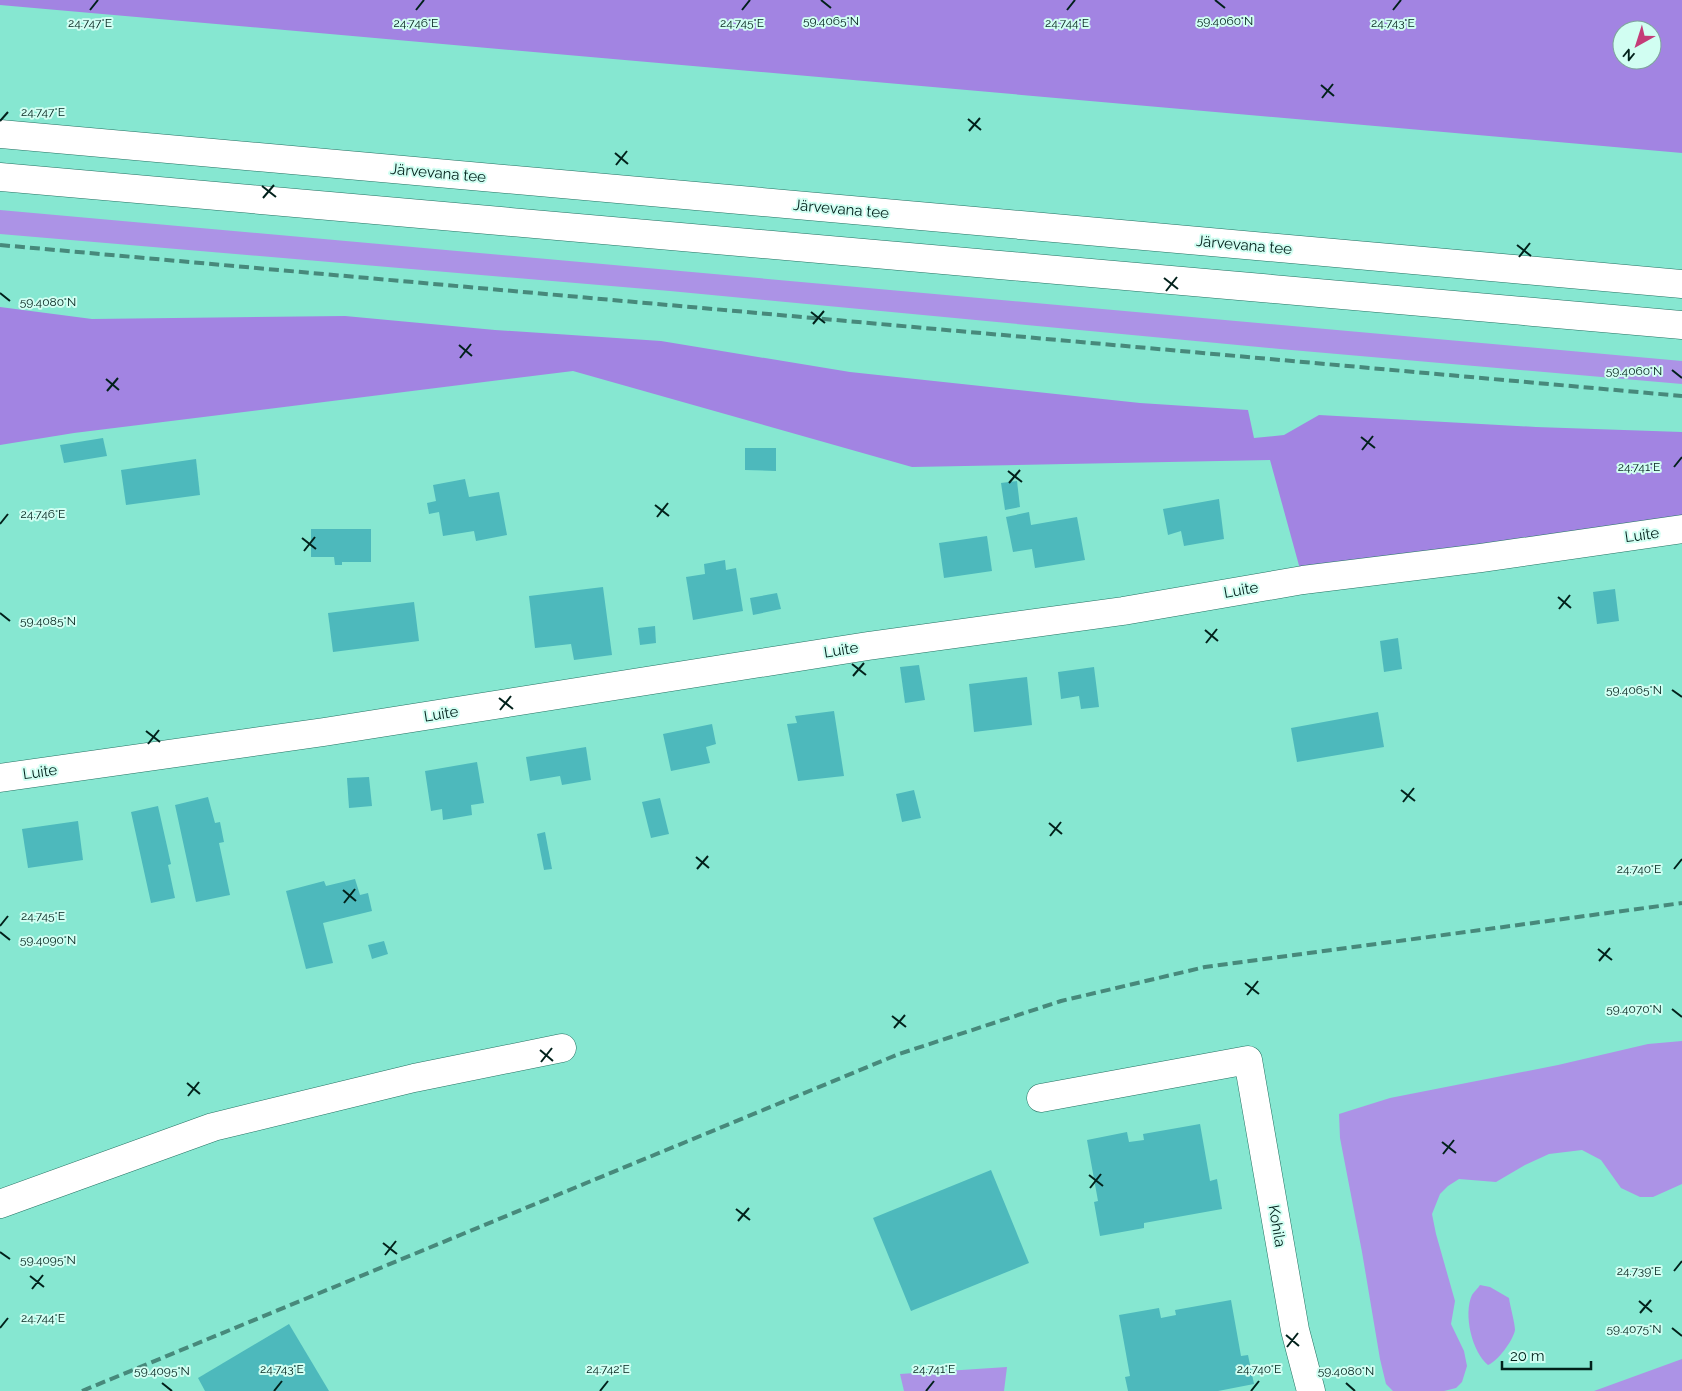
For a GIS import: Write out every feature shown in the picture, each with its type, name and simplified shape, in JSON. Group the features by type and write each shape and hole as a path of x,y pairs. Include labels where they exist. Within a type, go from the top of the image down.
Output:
{"main road":[{"name":"Järvevana tee","path":"0,134 1682,284"},
{"path":"0,177 1682,325"},
{"name":"Luite","path":"0,778 324,732 868,646 1123,611 1303,580 1481,558 1682,529"},
{"path":"0,1204 213,1127 414,1078 562,1048"},
{"name":"Kohila","path":"1041,1098 1248,1060 1295,1330 1311,1391"}],"shaded area":[{"path":"0,0 1682,0 1682,153 0,5"},
{"path":"0,210 1682,361 1682,384 1280,349 670,291 0,234"},
{"path":"0,307 92,319 345,316 495,330 661,341 850,372 1140,403 1248,410 1254,438 1284,435 1319,415 1536,427 1682,432 1682,529 1303,580 1270,460 912,467 573,371 74,433 0,445"},
{"path":"1682,1041 1682,1184 1653,1197 1640,1197 1621,1188 1601,1160 1582,1150 1549,1154 1496,1182 1459,1179 1448,1186 1440,1194 1432,1214 1455,1301 1451,1324 1464,1351 1467,1366 1462,1382 1456,1388 1444,1391 1393,1391 1386,1384 1380,1359 1340,1138 1339,1114 1390,1098 1558,1065 1648,1044"},
{"path":"1480,1285 1490,1287 1509,1298 1515,1327 1514,1335 1508,1345 1496,1360 1488,1365 1477,1351 1471,1332 1468,1312 1472,1295"},
{"path":"1682,1359 1682,1391 1594,1391"},
{"path":"1007,1367 1004,1391 904,1391 900,1374"}],"building":[{"path":"103,438 107,456 64,463 60,445"},
{"path":"745,448 776,448 776,471 745,470"},
{"path":"196,459 200,495 126,505 121,470"},
{"path":"465,479 469,497 499,492 507,535 476,541 474,531 443,536 439,512 429,514 427,503 436,501 433,485"},
{"path":"1017,481 1020,507 1005,510 1001,483"},
{"path":"1219,499 1224,539 1184,546 1181,531 1168,535 1163,509"},
{"path":"1029,512 1031,525 1077,517 1085,560 1035,568 1032,549 1013,552 1006,517"},
{"path":"311,529 371,529 371,562 342,562 342,565 335,565 334,557 311,557"},
{"path":"987,536 992,571 944,578 939,543"},
{"path":"725,560 726,570 736,568 743,611 693,620 686,577 705,574 704,564"},
{"path":"603,587 612,655 574,660 571,644 535,648 529,596"},
{"path":"1615,589 1619,621 1597,624 1593,592"},
{"path":"777,593 781,609 753,615 750,598"},
{"path":"414,602 419,641 333,652 328,613"},
{"path":"655,626 656,643 640,645 638,628"},
{"path":"1398,638 1402,669 1384,672 1380,641"},
{"path":"919,665 925,700 905,703 900,667"},
{"path":"1094,667 1099,707 1081,709 1079,696 1061,699 1058,672"},
{"path":"1027,677 1032,725 974,732 969,684"},
{"path":"834,711 844,776 798,781 787,724 797,723 795,716"},
{"path":"1378,712 1384,747 1297,762 1291,728"},
{"path":"712,724 716,744 706,747 710,763 671,771 663,734"},
{"path":"586,747 591,780 562,785 560,776 530,781 526,757"},
{"path":"477,762 484,803 471,805 472,815 443,820 442,809 431,811 425,771"},
{"path":"369,777 372,806 349,808 347,778"},
{"path":"914,790 921,818 902,822 896,794"},
{"path":"208,797 215,823 220,822 224,842 219,843 230,895 196,902 175,805"},
{"path":"660,798 669,834 651,838 642,802"},
{"path":"158,806 171,864 168,865 175,898 151,903 131,812"},
{"path":"78,821 83,860 28,868 22,829"},
{"path":"545,832 552,869 544,870 537,834"},
{"path":"355,879 360,895 368,893 372,911 323,923 333,963 306,969 286,891 324,881 326,886"},
{"path":"384,941 388,954 372,959 368,945"},
{"path":"1200,1124 1210,1181 1217,1179 1222,1209 1144,1223 1144,1228 1100,1236 1094,1202 1098,1201 1087,1140 1127,1132 1129,1142 1144,1140 1143,1134"},
{"path":"991,1170 1029,1263 911,1311 873,1218"},
{"path":"1231,1300 1241,1356 1248,1355 1254,1384 1218,1391 1128,1391 1125,1377 1130,1376 1119,1315 1159,1308 1161,1318 1176,1315 1175,1310"},
{"path":"289,1324 329,1391 205,1391 198,1378"}],"railway":[{"path":"0,245 1682,396"},
{"path":"82,1391 899,1054 1061,1001 1205,967 1682,903"}]}
